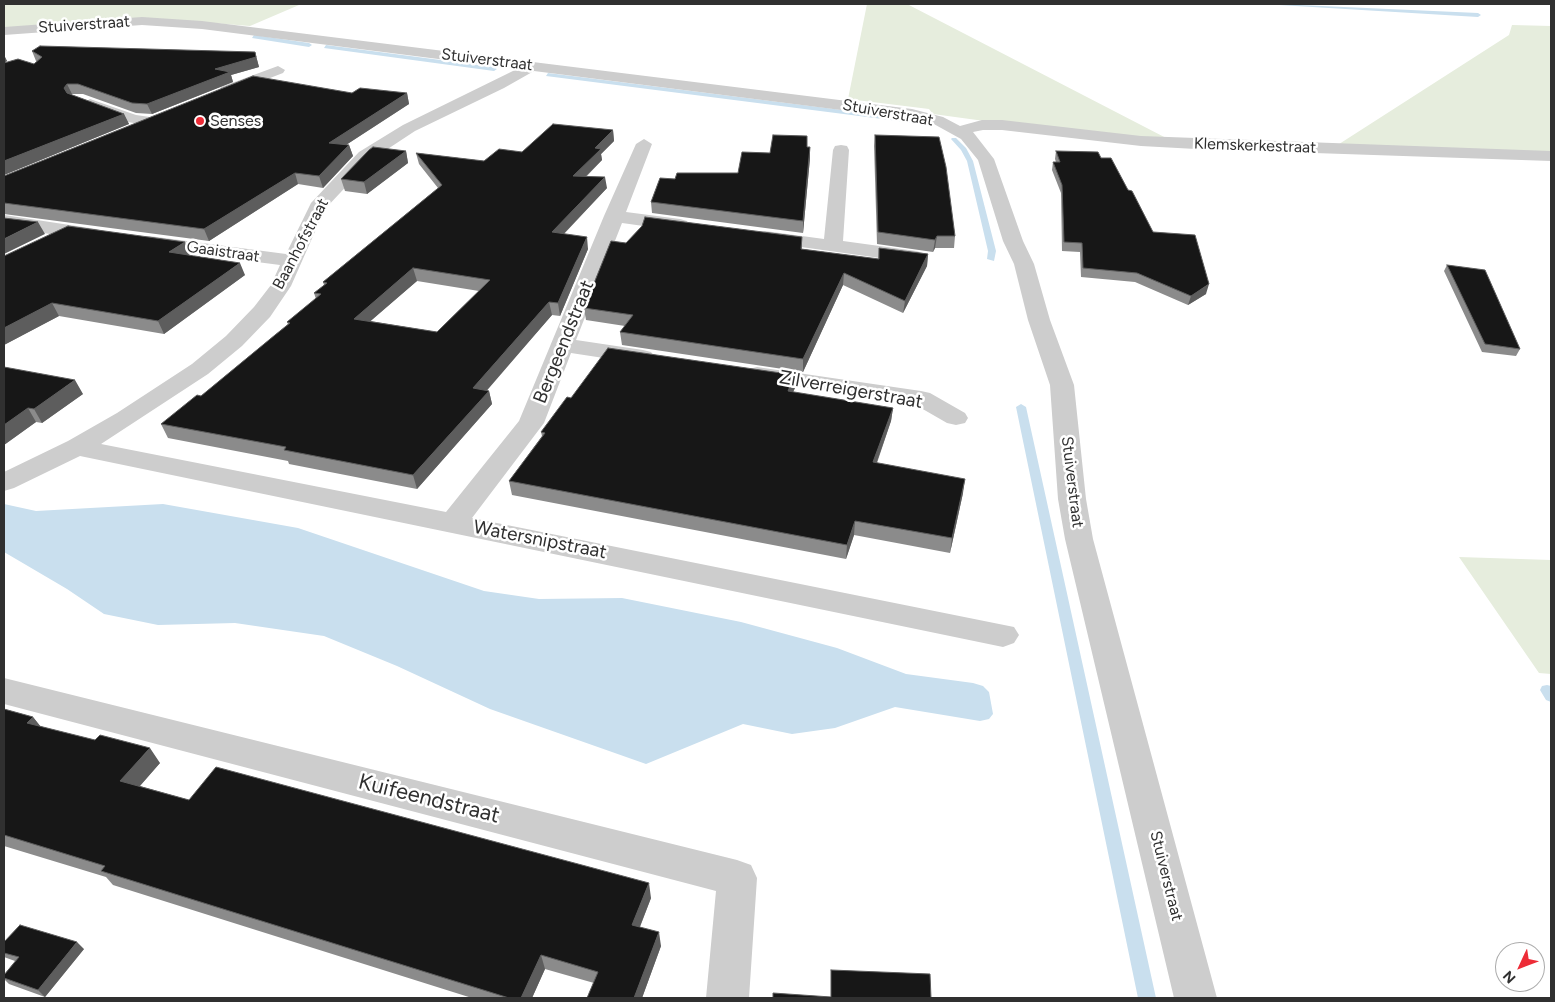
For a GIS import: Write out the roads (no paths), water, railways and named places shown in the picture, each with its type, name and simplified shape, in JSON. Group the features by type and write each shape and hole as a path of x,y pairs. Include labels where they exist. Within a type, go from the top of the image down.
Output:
{"street":[{"name":"Stuiverstraat","path":"4,31 119,22 171,22 912,114 936,120 960,130 978,146 986,159 1013,241 1024,264 1039,320 1062,386 1072,499 1079,539 1196,998"},
{"name":"Baanhofstraat","path":"4,482 77,447 163,395 200,369 234,341 262,312 281,286 294,262 307,226 317,206 336,184 365,156 409,128 499,85 532,66"},
{"path":"215,95 278,70"},
{"path":"77,99 134,119 151,121"},
{"path":"123,133 169,114"},
{"name":"Klemskerkestraat","path":"960,130 982,125 1002,125 1141,141 1186,144 1551,156"},
{"name":"Bergeendstraat","path":"453,523 531,423 564,345 613,216 644,144"},
{"path":"833,246 841,150"},
{"path":"613,216 699,228"},
{"name":"Gaaistraat","path":"4,221 70,232 294,262"},
{"path":"45,244 70,232"},
{"path":"747,234 927,258"},
{"path":"564,345 661,359"},
{"name":"Zilverreigerstraat","path":"738,371 921,398 956,418"},
{"name":"Watersnipstraat","path":"77,447 1003,635"},
{"name":"Kuifeendstraat","path":"4,691 737,878 728,998"}],"water":[{"path":"4,504 36,511 163,504 298,528 484,591 539,599 622,598 741,622 837,648 906,674 983,686 989,692 993,714 989,719 980,721 895,707 835,728 792,734 743,724 646,764 490,709 397,666 324,636 235,623 158,625 104,614 67,589 4,552"}],"waterway":[{"path":"1279,4 1478,15"},
{"path":"254,37 309,45"},
{"path":"326,47 494,69"},
{"path":"548,75 914,121"},
{"path":"954,139 964,149 970,161 992,251 991,259"},
{"path":"1021,407 1147,998"},
{"path":"1551,691 1547,690 1551,696"}],"place":[{"name":"Senses","path":"200,121"}]}
